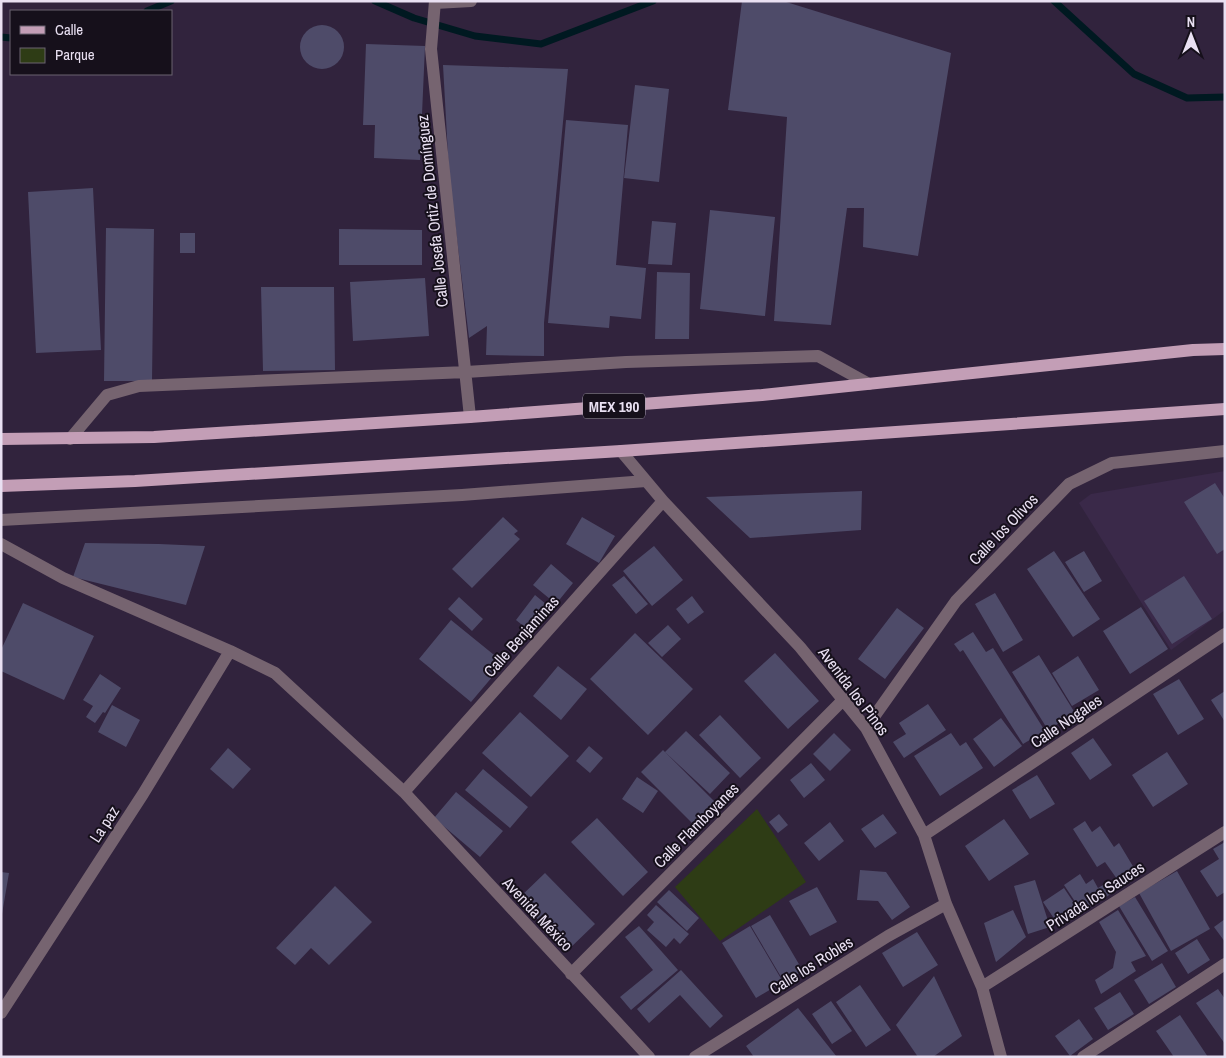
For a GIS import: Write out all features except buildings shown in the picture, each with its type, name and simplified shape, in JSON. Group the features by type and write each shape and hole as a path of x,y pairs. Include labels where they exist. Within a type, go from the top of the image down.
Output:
{"main road":[{"path":"1193,350 1225,344"},
{"name":"MEX 190","path":"1,439 154,437 470,417 762,395 1193,350 1225,349"},
{"path":"1,486 135,481 621,451 1225,409"},
{"path":"1192,412 1225,414"}],"street":[{"path":"435,2 470,1"},
{"name":"Calle Josefa Ortiz de Domínguez","path":"435,2 431,49 470,417"},
{"path":"70,439 107,395 139,386 466,372 626,362 818,356 869,384"},
{"name":"Avenida los Pinos","path":"621,451 663,501 800,646 866,728 924,835 946,904 982,987 1001,1057"},
{"name":"Calle los Olivos","path":"866,728 956,601 1069,484 1112,463 1225,451"},
{"path":"1,520 462,495 646,481"},
{"name":"Calle Benjaminas","path":"404,792 663,501"},
{"name":"Avenida México","path":"1,544 63,578 230,651 274,673 404,792 570,974 649,1057"},
{"name":"Calle Nogales","path":"924,835 1225,634"},
{"name":"La paz","path":"1,1013 143,794 230,651"},
{"name":"Calle Flamboyanes","path":"570,974 844,699"},
{"name":"Privada los Sauces","path":"982,987 1225,832"},
{"name":"Calle los Robles","path":"695,1057 888,936 946,904"},
{"path":"1083,1057 1225,964"}],"shaded area":[{"path":"1225,471 1225,610 1171,650 1079,503 1091,494"}],"green space":[{"path":"757,809 806,882 720,941 675,887"}],"waterway":[{"path":"149,10 171,1"},
{"path":"375,1 414,18 475,36 541,44 653,1"},
{"path":"1054,1 1134,74 1187,98 1225,97"},
{"path":"1,37 10,38"}]}
